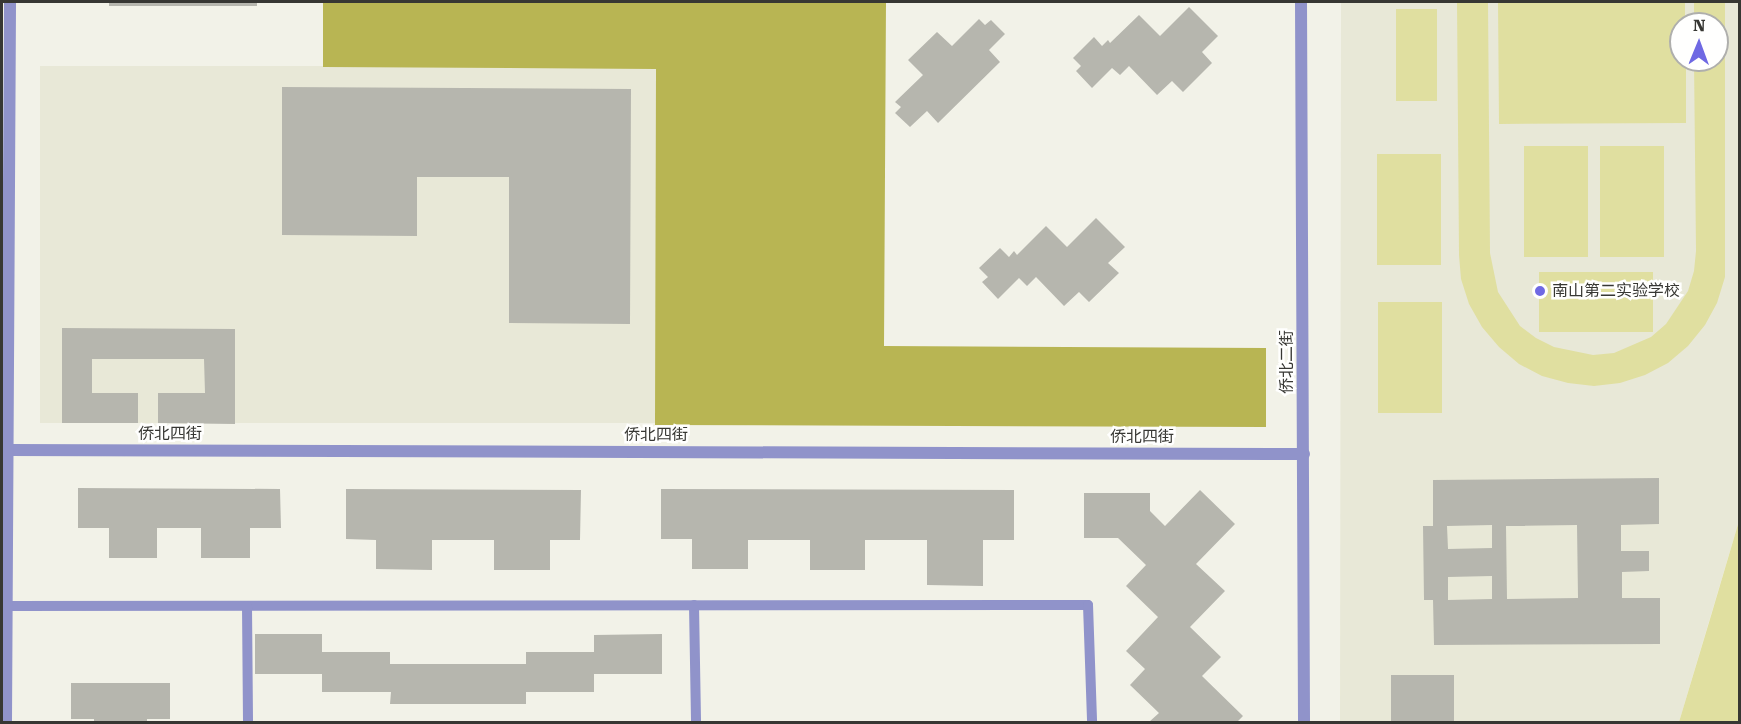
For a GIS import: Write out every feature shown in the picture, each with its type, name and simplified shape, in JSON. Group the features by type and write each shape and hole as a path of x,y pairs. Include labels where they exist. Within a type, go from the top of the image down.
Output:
{"street":[{"path":"6,723 10,2"},
{"name":"侨北二街","path":"1302,2 1304,723"},
{"name":"侨北四街","path":"8,450 1304,454"}],"lane":[{"path":"694,605 696,723"},
{"path":"7,606 1088,605 1092,723"},
{"path":"247,606 248,723"}],"shaded area":[{"path":"323,2 886,2 884,346 1266,348 1266,427 655,425 656,69 323,67"},
{"name":"南山第二实验学校","path":"1341,2 1739,2 1739,521 1679,722 1340,722"},
{"path":"1457,2 1488,2 1490,253 1498,292 1520,326 1536,338 1554,347 1593,355 1614,353 1651,337 1666,324 1688,291 1694,271 1696,251 1694,72 1725,72 1725,277 1717,303 1705,325 1688,346 1668,363 1645,375 1620,383 1594,386 1568,383 1542,376 1519,364 1499,347 1482,327 1469,304 1461,279"},
{"path":"1498,2 1685,2 1685,12 1669,12 1669,72 1686,72 1686,123 1499,124"},
{"path":"1694,2 1725,2 1725,12 1694,12"},
{"path":"1396,9 1437,9 1437,101 1396,101"},
{"path":"40,66 656,66 656,423 40,423"},
{"path":"1524,146 1588,146 1588,257 1524,257"},
{"path":"1600,146 1664,146 1664,257 1600,257"},
{"path":"1377,154 1441,154 1441,265 1377,265"},
{"path":"1539,272 1653,272 1653,332 1539,332"},
{"path":"1378,302 1442,302 1442,413 1378,413"},
{"path":"1739,521 1739,722 1679,722 1710,619"}],"building":[{"path":"109,2 257,2 257,6 109,6"},
{"path":"1189,7 1218,36 1202,52 1212,63 1183,92 1172,81 1157,95 1129,66 1120,75 1112,68 1092,88 1076,71 1081,66 1073,58 1094,37 1102,46 1108,40 1110,43 1139,15 1160,36"},
{"path":"979,19 985,25 991,20 1005,34 989,50 1000,62 938,123 927,111 910,127 895,113 901,107 895,102 923,75 908,60 937,32 952,46"},
{"path":"282,87 631,89 630,324 509,323 509,177 417,177 417,236 282,235"},
{"path":"1096,218 1125,247 1108,263 1119,273 1089,302 1079,292 1064,306 1036,277 1027,286 1019,278 998,299 982,282 988,277 979,268 1000,248 1009,257 1014,251 1017,255 1046,226 1067,247"},
{"path":"62,328 235,329 235,424 158,423 158,393 205,393 204,359 92,359 92,393 138,393 138,423 62,423"},
{"path":"1659,478 1659,524 1621,525 1621,551 1649,551 1649,571 1622,572 1622,598 1660,598 1660,644 1434,645 1433,600 1424,600 1423,526 1433,526 1433,480","holes":["1492,525 1492,548 1448,549 1447,526","1577,525 1578,598 1507,599 1506,526","1492,576 1492,599 1448,600 1448,577"]},
{"path":"78,488 280,489 281,528 250,528 250,558 201,558 201,528 157,528 157,558 109,558 109,528 78,528"},
{"path":"346,489 581,490 580,540 550,540 550,570 494,570 494,540 432,540 432,570 376,569 376,540 346,539"},
{"path":"661,489 1014,490 1014,540 983,540 983,586 927,585 927,540 865,540 865,570 810,570 810,540 748,540 748,569 692,569 692,539 661,539"},
{"path":"1200,490 1235,524 1196,564 1225,591 1190,627 1221,657 1202,676 1243,716 1237,722 1149,722 1159,713 1130,685 1145,669 1126,651 1158,617 1126,586 1146,565 1118,538 1084,538 1084,493 1150,493 1150,511 1165,526"},
{"path":"255,634 322,634 322,652 390,652 390,664 526,664 526,652 594,652 594,635 662,634 662,674 594,674 594,692 526,692 526,704 390,704 391,692 322,692 322,674 255,674"},
{"path":"1391,675 1454,675 1454,722 1391,722"},
{"path":"71,683 170,683 170,719 147,719 147,722 94,722 94,719 71,719"}],"place":[{"name":"南山第二实验学校","path":"1540,291"}]}
